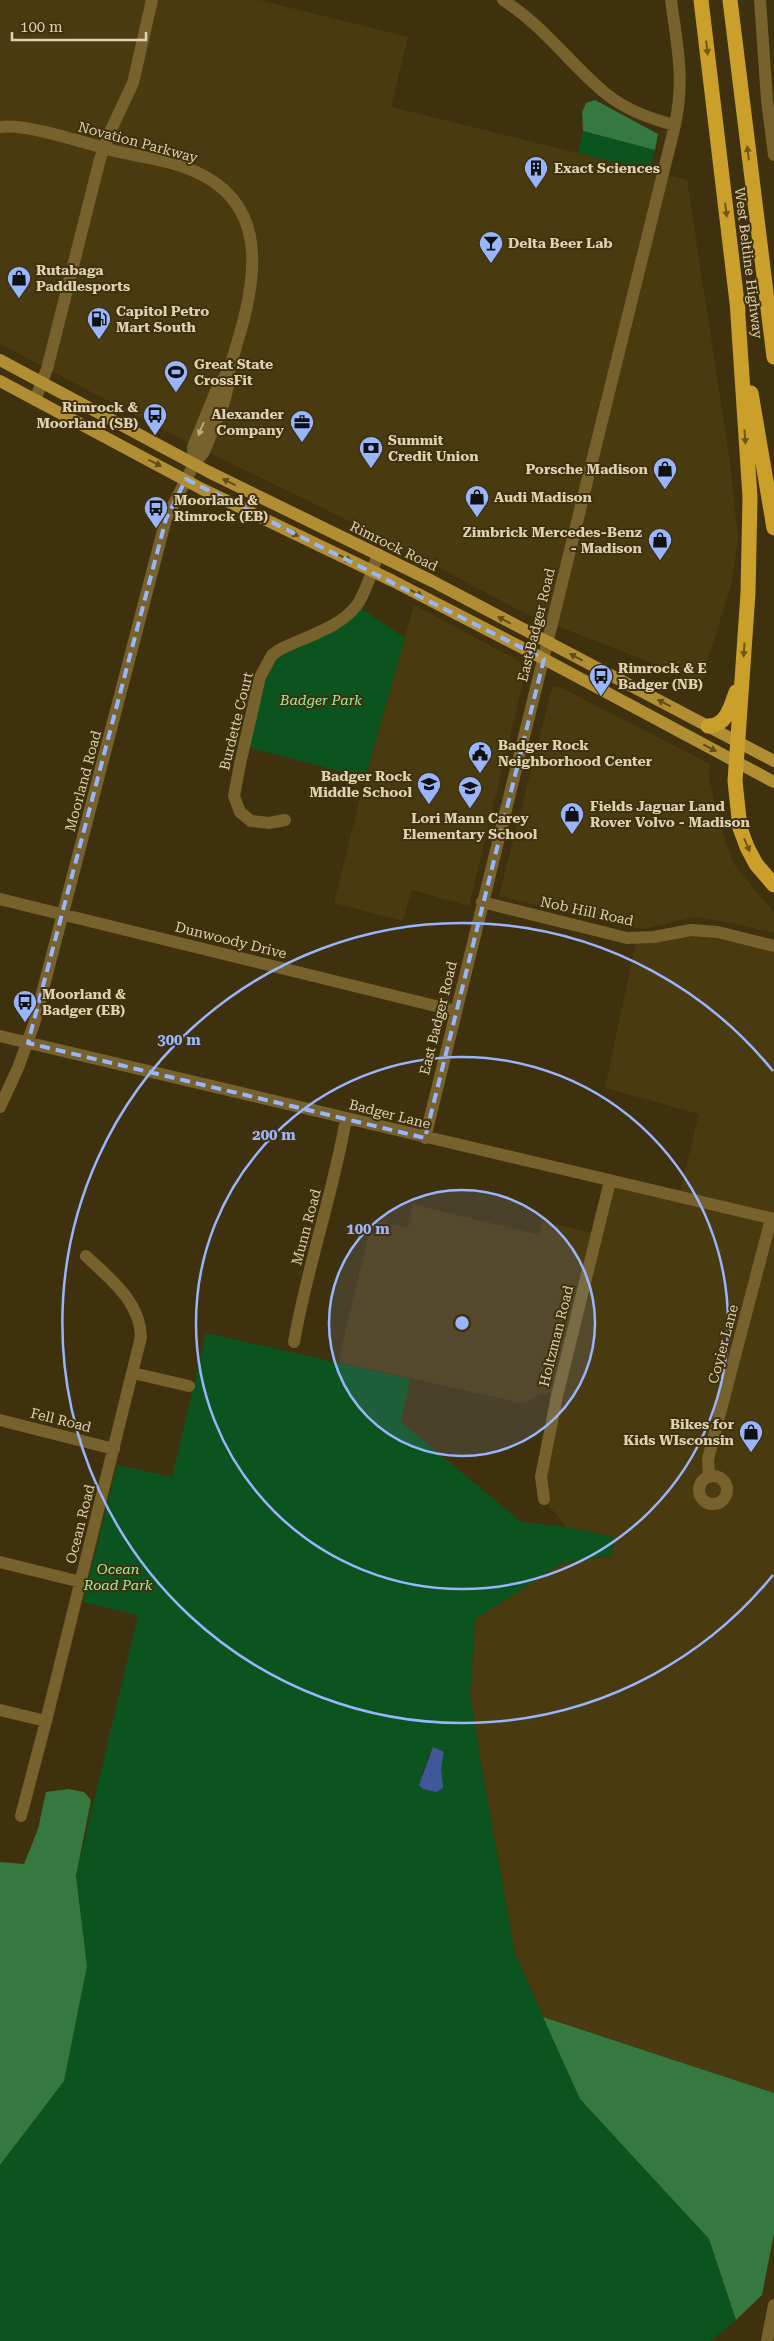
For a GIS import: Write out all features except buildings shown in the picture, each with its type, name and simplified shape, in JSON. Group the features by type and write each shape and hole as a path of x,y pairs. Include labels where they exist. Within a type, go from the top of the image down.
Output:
{"highway":[{"name":"West Beltline Highway","path":"702,0 737,301 774,528"},
{"name":"West Beltline Highway","path":"730,0 774,358"},
{"path":"737,301 750,497 748,593 735,781 740,828 756,864 774,885"},
{"path":"708,726 715,726 720,723 729,712 742,677"}],"main road":[{"name":"Rimrock Road","path":"0,360 194,464 378,554 774,761"},
{"path":"0,381 186,479 544,659 774,782"}],"street":[{"path":"35,400 42,383 104,148 133,83 152,0"},
{"path":"503,0 536,24 606,93 639,114 675,125"},
{"name":"East Badger Road","path":"425,1138 675,125 680,95 681,72 671,0"},
{"path":"760,0 774,155"},
{"name":"Novation Parkway","path":"0,128 20,127 195,172 219,186 241,212 251,238 254,256 253,273 229,370 229,382 224,402 204,452 194,464"},
{"name":"Moorland Road","path":"0,1107 28,1043 166,519 194,464"},
{"name":"Burdette Court","path":"285,820 269,823 251,821 240,812 234,796 260,677 272,655 279,650 346,616 356,605 378,554"},
{"name":"Dunwoody Drive","path":"0,899 456,1010"},
{"name":"Nob Hill Road","path":"482,902 627,938 654,937 691,930 718,932 774,946"},
{"name":"Badger Lane","path":"0,1036 772,1219"},
{"name":"Munn Road","path":"294,1342 299,1311 332,1183 346,1119"},
{"name":"Holtzman Road","path":"544,1499 541,1477 555,1405 610,1181"},
{"name":"Coyier Lane","path":"708,1477 708,1459 772,1219"},
{"name":"Ocean Road","path":"21,1816 141,1337 137,1316 129,1299 86,1256"},
{"path":"133,1373 189,1386"},
{"name":"Fell Road","path":"0,1420 114,1449"},
{"path":"0,1562 81,1582"},
{"path":"0,1710 46,1721"},
{"path":"767,2341 774,2305"}],"highlighted area":[{"path":"186,479 544,659 425,1138 28,1043 166,519"}],"shaded area":[{"path":"0,0 259,0 408,37 391,107 687,180 730,462 738,538 732,582 701,682 526,614 382,537 175,436 0,344"},
{"path":"414,605 519,661 525,674 469,906 412,890 403,921 334,903 365,778"},
{"path":"554,687 560,687 710,764 709,778 720,825 734,864 774,913 774,933 727,922 694,917 645,929 629,927 499,896 551,692"},
{"path":"691,930 774,946 774,2093 543,2017 515,1954 470,1695 475,1619 562,1563 612,1556 613,1537 566,1527 544,1499 558,1392 539,1394 524,1404 338,1362 372,1220 408,1228 413,1204 539,1235 543,1221 596,1234 610,1181 680,1192 699,1114 605,1088 637,937"}],"green space":[{"path":"595,100 658,134 655,150 583,131 582,112 586,103"},
{"path":"583,131 655,150 649,171 578,153"},
{"name":"Badger Park","path":"356,605 405,638 365,778 244,746 266,665"},
{"name":"Ocean Road Park","path":"206,1333 410,1379 401,1422 521,1522 566,1527 613,1537 612,1555 562,1563 475,1619 470,1695 515,1954 580,2099 709,2239 736,2320 710,2341 0,2341 0,2165 64,2081 87,1966 76,1876 138,1615 83,1602 117,1465 172,1477","holes":["430,1752 444,1752 441,1768 442,1785 436,1792 430,1789 422,1774"]},
{"path":"69,1789 84,1792 91,1800 76,1876 87,1966 64,2081 0,2165 0,1862 24,1864 38,1829 46,1792"},
{"path":"543,2017 774,2093 774,2233 762,2295 736,2320 709,2239 580,2099"}],"water":[{"path":"433,1747 444,1752 441,1768 443,1788 436,1792 423,1789 419,1785"}],"place":[{"name":"Exact Sciences","path":"536,189"},
{"name":"Delta Beer Lab","path":"491,264"},
{"name":"Rutabaga Paddlesports","path":"19,299"},
{"name":"Capitol Petro Mart South","path":"99,340"},
{"name":"Great State CrossFit","path":"176,393"},
{"name":"Rimrock & Moorland (SB)","path":"155,436"},
{"name":"Alexander Company","path":"302,443"},
{"name":"Summit Credit Union","path":"371,469"},
{"name":"Porsche Madison","path":"665,490"},
{"name":"Audi Madison","path":"477,518"},
{"name":"Moorland & Rimrock (EB)","path":"156,529"},
{"name":"Zimbrick Mercedes-Benz - Madison","path":"660,561"},
{"name":"Rimrock & E Badger (NB)","path":"601,697"},
{"name":"Badger Rock Neighborhood Center","path":"480,774"},
{"name":"Badger Rock Middle School","path":"429,805"},
{"name":"Lori Mann Carey Elementary School","path":"470,809"},
{"name":"Fields Jaguar Land Rover Volvo - Madison","path":"572,835"},
{"name":"Moorland & Badger (EB)","path":"25,1023"},
{"name":"Bikes for Kids WIsconsin","path":"751,1453"}]}
